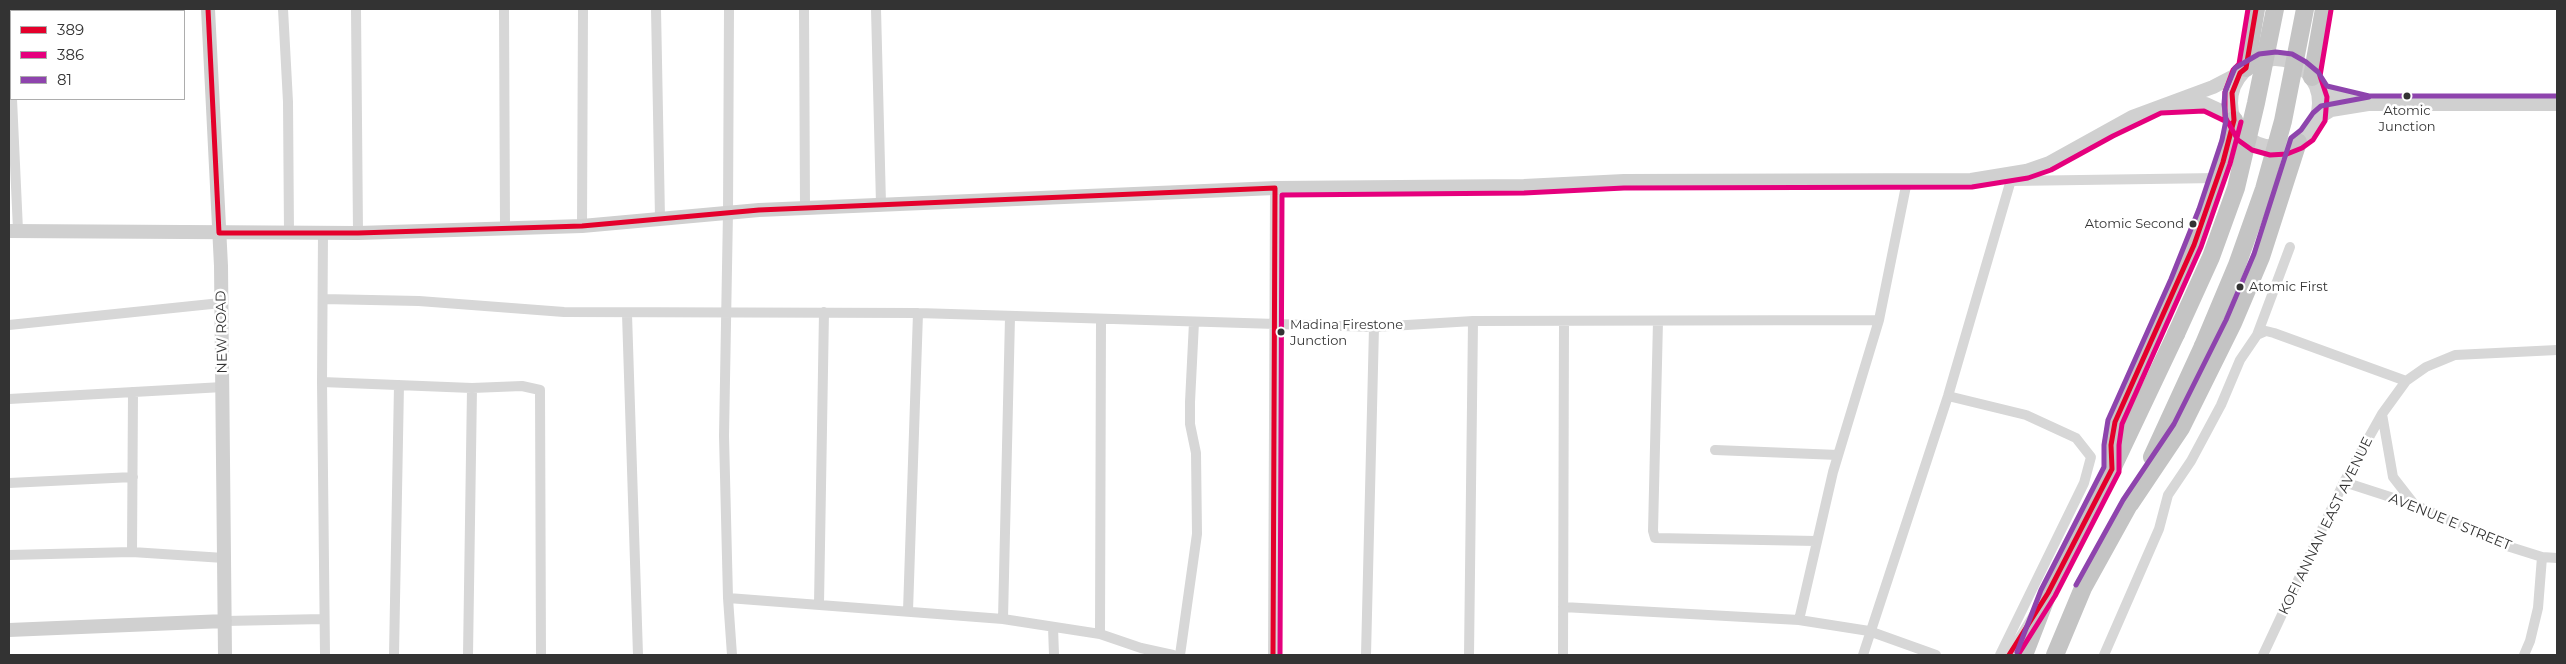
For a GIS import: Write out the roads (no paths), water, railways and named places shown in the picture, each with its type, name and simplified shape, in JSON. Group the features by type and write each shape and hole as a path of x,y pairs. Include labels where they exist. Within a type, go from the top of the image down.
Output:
{"highway":[{"path":"2243,71 2256,9"},
{"path":"2024,655 2048,593 2112,469 2211,257 2236,188 2275,9"},
{"path":"2057,652 2083,588 2130,504 2238,265 2264,189 2283,121 2305,9"},
{"path":"2315,83 2324,9"},
{"path":"2112,469 2111,445 2116,422 2194,245 2218,178 2233,118"},
{"path":"2130,504 2181,428 2233,323 2261,257 2298,142"}],"street":[{"name":"NEW ROAD","path":"208,9 221,303 225,655"},
{"path":"283,9 288,102 289,233"},
{"path":"356,9 358,233"},
{"path":"504,9 505,228"},
{"path":"582,9 582,226"},
{"path":"656,9 660,218"},
{"path":"729,9 724,436 728,598 732,655"},
{"path":"804,9 805,208"},
{"path":"876,9 881,204"},
{"path":"9,24 10,52"},
{"path":"2012,177 2049,163 2110,129 2159,106 2213,87 2261,61 2275,59 2290,61 2302,68 2315,83 2331,96 2368,104"},
{"path":"2243,71 2232,93 2233,118 2243,134 2255,143 2270,148 2285,147 2298,142 2310,131 2318,118 2320,98 2315,83"},
{"path":"12,100 13,230 358,233 582,226 728,212 1275,188 1524,186 1624,181 1907,181 2012,177 2218,178"},
{"path":"2159,106 2190,103 2206,104 2233,118"},
{"path":"2318,118 2331,110 2368,104 2557,104"},
{"path":"1863,655 1869,631 1948,396 2012,177"},
{"path":"1799,620 1816,541 1838,455 1879,320 1907,181"},
{"path":"1273,655 1275,188"},
{"path":"323,233 322,382 325,655"},
{"path":"2104,655 2159,530 2168,495 2191,461 2221,405 2240,360 2257,335 2290,247"},
{"path":"323,299 420,300 511,309 627,314 918,313 1374,327 1473,321 1879,320"},
{"path":"9,325 221,303"},
{"path":"819,604 824,312"},
{"path":"908,611 918,313"},
{"path":"627,314 638,655"},
{"path":"1003,620 1010,317"},
{"path":"1100,634 1101,319"},
{"path":"1469,655 1473,321"},
{"path":"1563,655 1564,321"},
{"path":"1658,321 1653,531 1656,538 1816,541"},
{"path":"1180,655 1197,534 1196,454 1190,424 1194,322"},
{"path":"1366,655 1374,327"},
{"path":"2257,335 2266,331 2274,333 2406,381"},
{"name":"KOFI ANNAN EAST AVENUE","path":"2263,655 2344,482 2382,414 2406,381 2426,368 2455,355 2557,350"},
{"path":"322,382 472,388 522,386 540,390 541,655"},
{"path":"394,655 399,385"},
{"path":"9,399 223,388"},
{"path":"468,655 472,388"},
{"path":"132,552 133,392"},
{"path":"1948,396 2026,415 2076,438 2092,457 2084,483 2000,655"},
{"path":"2382,414 2393,477 2415,505"},
{"path":"1715,450 1838,455"},
{"path":"9,482 133,477"},
{"name":"AVENUE E STREET","path":"2344,482 2415,505 2507,546 2542,557 2557,558"},
{"path":"9,555 132,552 224,558"},
{"path":"2524,655 2530,641 2538,608 2542,557"},
{"path":"2009,655 2048,593"},
{"path":"728,598 1003,620 1100,634 1141,652 1173,655"},
{"path":"1563,608 1799,620 1869,631 1936,655"},
{"path":"9,630 324,619"},
{"path":"1053,627 1054,655"}],"place":[{"name":"Atomic Junction","path":"2407,96"},
{"name":"Atomic Second","path":"2193,224"},
{"name":"Atomic First","path":"2240,287"},
{"name":"Madina Firestone Junction","path":"1281,332"}]}
